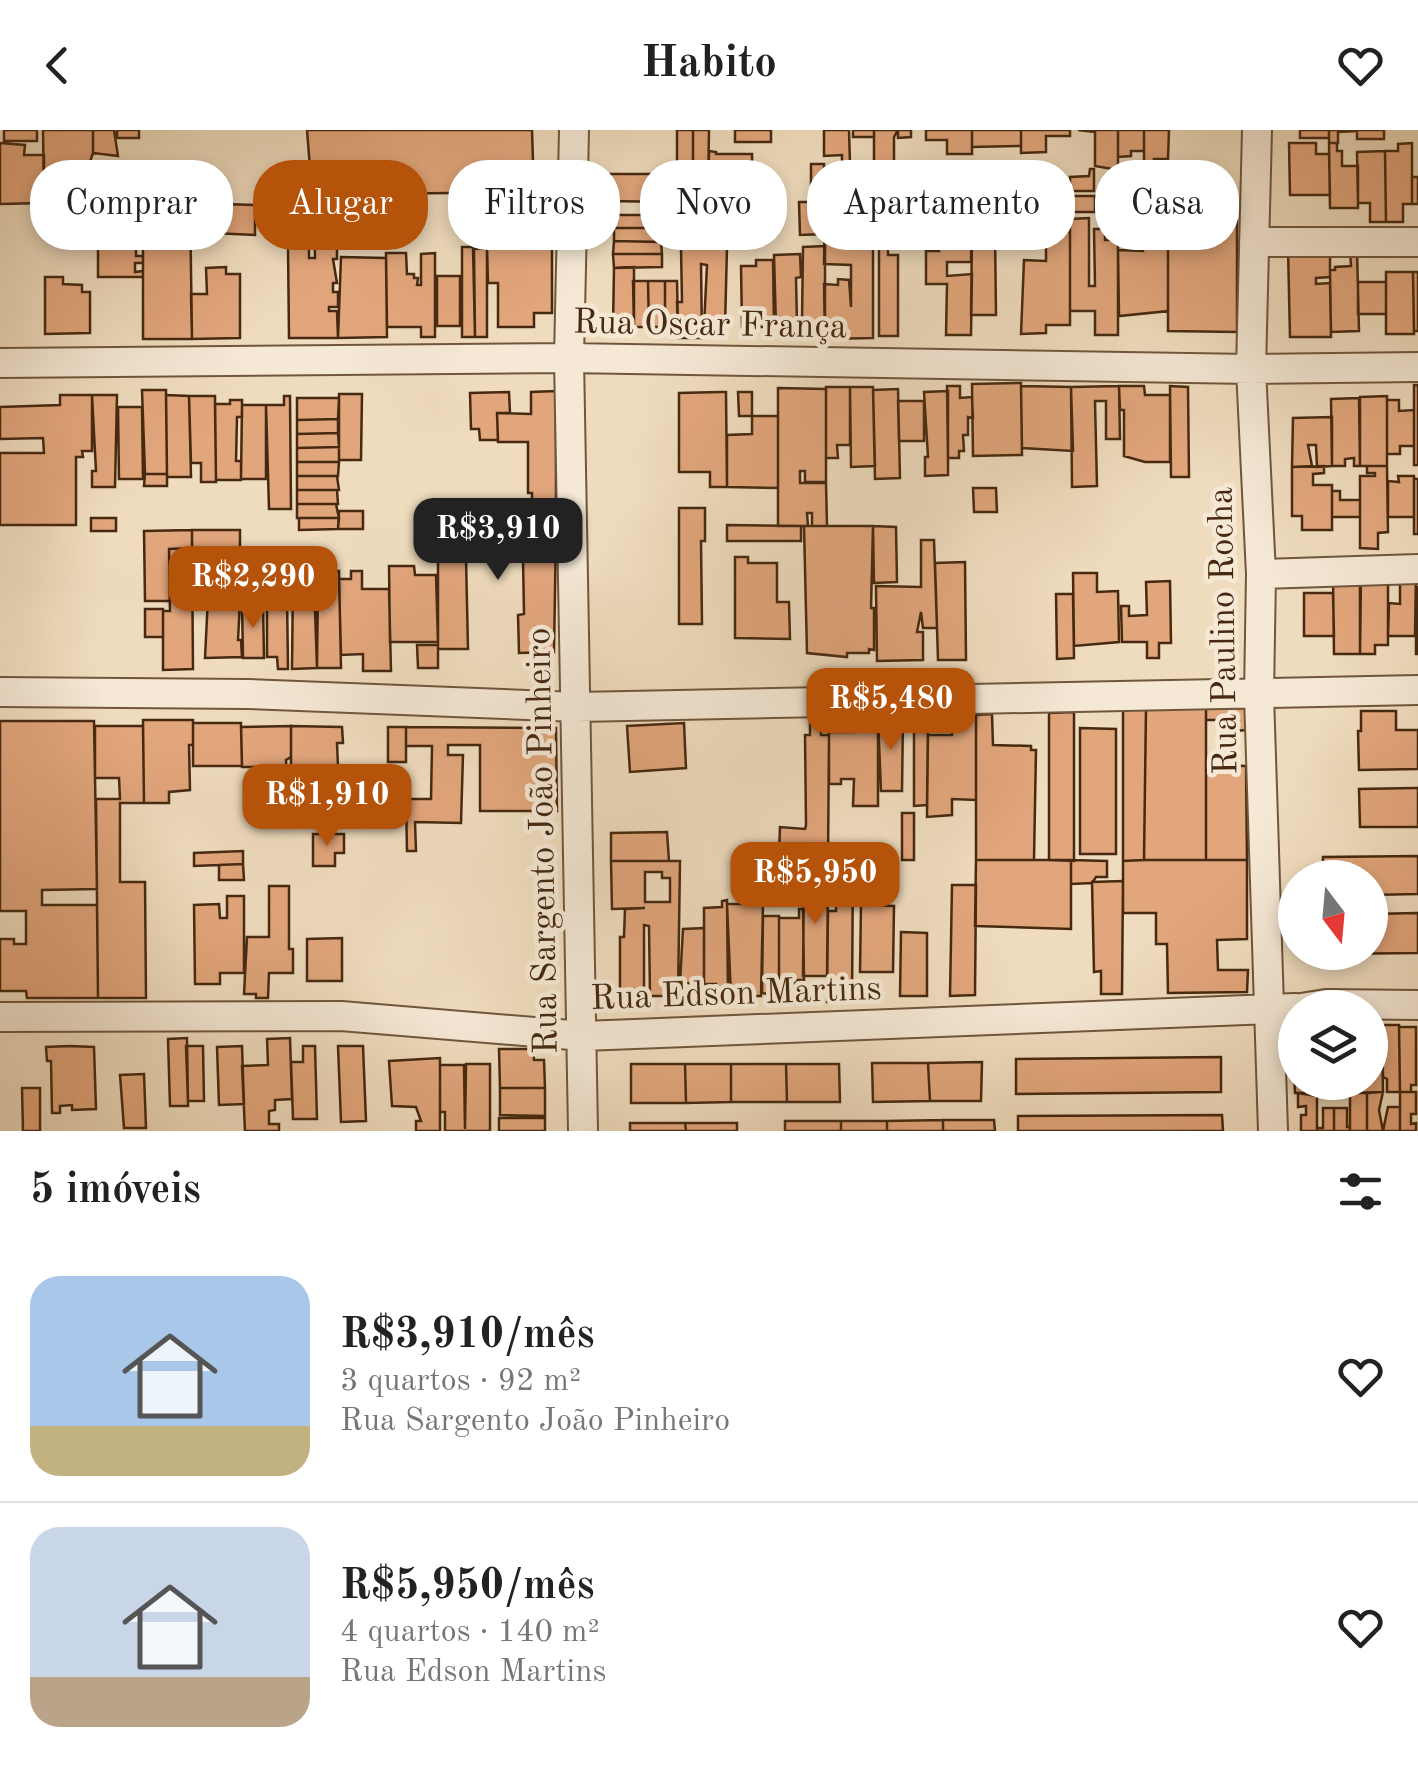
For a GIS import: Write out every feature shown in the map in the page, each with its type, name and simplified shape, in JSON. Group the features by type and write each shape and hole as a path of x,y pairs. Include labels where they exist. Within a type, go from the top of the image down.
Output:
{"street":[{"name":"Rua Sargento João Pinheiro","path":"574,130 569,358 583,1131"},
{"name":"Rua Paulino Rocha","path":"1257,130 1251,369 1261,574 1259,695 1287,990"},
{"path":"1254,242 1418,242"},
{"name":"Rua Oscar França","path":"0,363 569,358 1251,369 1418,367"},
{"path":"1261,574 1418,568"},
{"path":"0,692 248,694 578,707 1418,690"},
{"name":"Rua Edson Martins","path":"1388,1005 1418,1005"},
{"name":"Rua Edson Martins","path":"0,1017 341,1016 582,1036 1278,1009"},
{"name":"Rua Paulino Rocha","path":"1273,1131 1278,1093"}],"building":[{"path":"4,130 37,130 37,141 4,141"},
{"path":"43,130 93,130 91,160 43,160"},
{"path":"93,130 114,130 118,156 93,153"},
{"path":"117,130 139,130 139,138 117,138"},
{"path":"307,130 532,130 533,160 448,160 448,193 428,193 428,160 309,160"},
{"path":"677,130 693,130 693,160 677,160"},
{"path":"693,130 709,130 709,160 693,160"},
{"path":"735,130 771,130 771,142 735,142"},
{"path":"824,130 849,130 850,160 842,160 842,155 824,156"},
{"path":"853,130 874,130 874,137 853,137"},
{"path":"874,130 898,130 894,137 894,160 874,160"},
{"path":"898,130 911,130 911,137 898,138"},
{"path":"926,130 972,130 972,154 947,154 947,140 926,140"},
{"path":"972,130 1021,130 1021,146 972,147"},
{"path":"1021,130 1070,130 1070,136 1046,136 1046,152 1021,153"},
{"path":"1078,130 1118,130 1118,160 1095,160 1095,132"},
{"path":"1118,130 1144,130 1144,151 1118,157"},
{"path":"1144,130 1169,130 1168,159 1144,160"},
{"path":"1300,130 1329,130 1329,138 1300,138"},
{"path":"1329,130 1357,131 1338,132 1338,143 1329,143"},
{"path":"1357,130 1384,130 1384,139 1357,139"},
{"path":"0,143 25,145 24,155 44,155 44,160 30,160 30,203 0,204"},
{"path":"1289,143 1316,143 1316,154 1329,154 1330,195 1290,195"},
{"path":"1329,143 1337,143 1337,151 1342,151 1342,166 1358,166 1358,208 1330,208"},
{"path":"1412,143 1412,204 1403,204 1403,222 1386,222 1385,151 1398,151 1398,144"},
{"path":"709,151 752,154 752,160 709,160"},
{"path":"1385,151 1386,222 1370,222 1370,203 1358,203 1357,152"},
{"path":"1090,169 1094,169 1094,191 1075,191 1075,177 1089,176"},
{"path":"620,174 640,174 640,202 620,201"},
{"path":"1412,177 1418,177 1418,204 1412,204"},
{"path":"1075,196 1095,196 1095,212 1075,212"},
{"path":"799,202 807,202 807,235 800,235"},
{"path":"233,204 253,205 253,235 233,234"},
{"path":"620,215 640,215 640,228 620,228"},
{"path":"1089,218 1089,286 1095,286 1094,229 1095,250 1118,250 1118,335 1095,335 1095,311 1070,311 1070,250 1075,250 1075,219"},
{"path":"620,228 640,228 640,242 620,241"},
{"path":"620,241 640,242 640,250 662,250 662,254 613,254 613,250 620,250"},
{"path":"803,247 825,250 825,339 813,339 813,323 802,323"},
{"path":"1288,249 1330,249 1330,277 1316,278 1316,284 1330,283 1331,337 1290,337"},
{"path":"1357,249 1359,331 1331,332 1330,270 1351,266 1350,250"},
{"path":"98,250 136,250 136,256 143,256 143,263 135,263 135,272 143,271 143,277 98,277"},
{"path":"143,250 191,250 192,339 143,339"},
{"path":"288,250 309,250 309,258 315,258 315,250 337,250 337,259 333,259 337,283 333,283 333,292 338,292 338,307 329,307 329,311 337,311 338,338 289,338"},
{"path":"462,250 473,250 475,337 462,337"},
{"path":"474,250 487,250 487,337 475,337"},
{"path":"487,250 552,250 552,313 534,313 534,327 498,327 498,283 488,283"},
{"path":"681,250 727,250 725,327 704,326 707,265 701,264 702,338 678,338 677,302 682,302"},
{"path":"824,250 873,250 873,338 825,339 824,284 838,285 838,279 849,280 851,307 851,265 824,264"},
{"path":"879,250 888,250 888,255 898,255 898,336 879,336"},
{"path":"971,250 971,262 947,262 947,276 972,274 971,335 946,335 947,284 926,284 926,251"},
{"path":"972,250 995,250 996,315 971,315"},
{"path":"1046,250 1070,250 1070,325 1046,325 1046,333 1021,334 1024,260 1046,261"},
{"path":"1118,250 1168,250 1168,311 1119,316"},
{"path":"1168,250 1237,250 1237,332 1168,331"},
{"path":"386,253 406,253 407,274 414,274 417,285 421,285 421,254 435,253 435,337 421,337 421,327 387,327"},
{"path":"613,254 662,254 662,267 614,268"},
{"path":"800,254 801,277 796,278 801,338 785,338 785,326 776,327 774,255"},
{"path":"341,257 386,258 387,337 338,338"},
{"path":"756,260 773,260 774,327 742,327 741,266 756,266"},
{"path":"226,267 226,274 240,274 240,338 192,339 191,294 207,294 206,268"},
{"path":"634,267 634,327 613,327 614,268"},
{"path":"1386,272 1413,272 1414,334 1386,334"},
{"path":"1413,272 1418,272 1418,331 1414,331"},
{"path":"437,276 460,276 460,326 437,326"},
{"path":"45,277 63,277 63,284 82,285 82,292 90,292 90,333 45,334"},
{"path":"633,281 648,281 649,327 634,327"},
{"path":"648,281 665,281 665,327 649,327"},
{"path":"665,281 677,281 678,327 665,327"},
{"path":"1358,282 1386,282 1386,314 1358,314"},
{"path":"1021,383 1022,455 973,456 972,384"},
{"path":"1414,385 1418,385 1418,465 1414,465"},
{"path":"947,386 960,386 960,398 972,397 973,418 968,417 968,435 963,435 964,451 959,451 959,458 948,458"},
{"path":"1021,386 1071,387 1073,451 1022,448"},
{"path":"1119,386 1144,386 1145,395 1170,395 1170,462 1145,462 1124,456 1124,410 1120,410"},
{"path":"1119,386 1120,439 1106,439 1106,401 1095,401 1097,486 1072,487 1071,387"},
{"path":"1170,386 1188,387 1189,477 1171,477"},
{"path":"826,387 850,387 850,445 837,445 838,458 826,458"},
{"path":"850,387 873,387 875,466 851,467"},
{"path":"778,388 826,389 826,482 805,482 805,471 800,471 800,483 826,483 827,526 812,526 812,513 807,513 808,526 778,526"},
{"path":"898,389 900,478 875,479 873,390"},
{"path":"142,390 166,390 167,474 145,474"},
{"path":"556,391 556,531 485,530 485,507 506,507 506,500 532,500 532,493 528,493 528,442 498,442 497,413 531,414 531,392"},
{"path":"948,391 948,475 925,476 928,457 924,392"},
{"path":"509,392 510,413 497,413 498,440 480,440 479,429 471,429 470,393"},
{"path":"726,392 727,487 710,487 710,472 679,472 679,393"},
{"path":"738,392 752,392 752,416 739,416"},
{"path":"339,394 362,394 361,460 339,460"},
{"path":"60,395 92,395 92,451 82,451 83,457 76,457 76,525 0,525 0,453 44,453 43,438 0,439 0,407 60,405"},
{"path":"92,395 117,395 115,487 92,487 92,471 96,471"},
{"path":"166,395 189,396 191,477 167,477"},
{"path":"189,396 215,396 216,482 201,482 201,463 191,463"},
{"path":"284,396 290,396 291,509 269,509 266,405 284,405"},
{"path":"1387,396 1387,466 1360,466 1360,397"},
{"path":"297,398 339,398 338,419 297,420"},
{"path":"1359,398 1360,466 1354,466 1354,458 1345,459 1345,466 1332,466 1331,399"},
{"path":"230,400 242,400 242,417 237,417 236,461 241,461 241,480 216,480 215,404 230,404"},
{"path":"1387,400 1399,400 1399,411 1414,410 1414,446 1400,446 1400,454 1387,454"},
{"path":"898,401 924,401 924,441 899,441"},
{"path":"242,405 266,405 266,479 241,479"},
{"path":"118,407 142,407 143,479 119,479"},
{"path":"752,416 778,416 778,488 727,487 727,435 752,434"},
{"path":"1332,417 1332,466 1317,467 1316,445 1308,445 1312,466 1292,467 1293,418"},
{"path":"338,419 338,433 297,434 297,420"},
{"path":"338,433 339,447 297,448 297,434"},
{"path":"339,447 339,462 297,462 297,448"},
{"path":"297,462 339,462 338,476 297,476"},
{"path":"1324,466 1324,473 1313,474 1313,485 1332,485 1332,530 1302,530 1302,516 1292,516 1292,467"},
{"path":"1367,466 1387,466 1388,532 1378,533 1378,549 1360,548 1360,476 1375,476 1367,473"},
{"path":"145,474 167,474 167,486 144,486"},
{"path":"297,476 337,476 339,490 297,490"},
{"path":"1398,476 1414,476 1414,517 1388,517 1388,481 1399,482"},
{"path":"1414,479 1418,479 1418,534 1414,534"},
{"path":"973,488 996,488 997,512 974,512"},
{"path":"297,490 337,490 338,504 297,504"},
{"path":"1332,491 1340,491 1340,500 1360,500 1360,517 1332,517"},
{"path":"297,504 336,504 339,518 297,518"},
{"path":"679,508 705,508 705,541 701,541 702,624 679,624"},
{"path":"339,511 363,511 363,529 338,529"},
{"path":"91,518 116,518 116,531 91,531"},
{"path":"299,518 339,518 338,529 299,530"},
{"path":"727,525 801,526 801,541 727,541"},
{"path":"804,526 873,526 874,650 869,649 869,653 847,653 847,657 807,653"},
{"path":"873,526 896,527 897,582 874,583"},
{"path":"192,530 240,530 240,548 192,548"},
{"path":"192,530 192,548 169,549 170,601 145,601 144,531"},
{"path":"438,530 556,531 554,652 519,653 518,615 524,614 523,559 466,558 468,649 438,649"},
{"path":"921,540 934,540 937,628 923,628 921,612 917,632 923,632 923,660 877,661 876,586 921,587"},
{"path":"192,548 193,669 163,670 163,611 170,611 169,549"},
{"path":"735,557 748,557 748,563 777,563 777,602 789,602 790,639 735,638"},
{"path":"965,562 966,660 938,660 935,563"},
{"path":"389,566 414,566 415,575 436,575 438,642 390,642"},
{"path":"339,571 341,668 317,668 318,583 333,582 332,572"},
{"path":"351,571 362,571 362,589 389,589 391,671 363,671 363,654 341,655 339,579 351,579"},
{"path":"1073,573 1097,573 1097,592 1118,591 1119,642 1074,646"},
{"path":"1400,573 1416,573 1415,636 1388,636 1389,603 1400,604"},
{"path":"1333,577 1361,577 1360,654 1334,654"},
{"path":"292,579 292,596 287,596 288,669 278,669 277,657 267,657 267,580"},
{"path":"293,580 314,580 317,668 292,669"},
{"path":"1170,581 1171,643 1159,643 1159,658 1147,658 1147,642 1122,642 1121,606 1129,606 1129,616 1147,615 1146,582"},
{"path":"1360,581 1388,581 1388,645 1375,645 1375,654 1360,654"},
{"path":"216,582 241,583 238,640 242,657 205,658 208,597 217,592"},
{"path":"1418,587 1418,654 1416,654"},
{"path":"1304,593 1333,593 1334,636 1304,636"},
{"path":"1056,594 1073,594 1074,658 1057,659"},
{"path":"242,603 263,604 264,658 243,658"},
{"path":"145,609 163,609 163,637 145,637"},
{"path":"417,645 438,645 438,668 418,668"},
{"path":"1123,708 1146,708 1144,860 1123,861"},
{"path":"1146,708 1206,708 1206,860 1144,860"},
{"path":"1206,708 1246,708 1246,730 1236,731 1235,720 1206,720"},
{"path":"1361,711 1396,711 1396,730 1418,730 1418,769 1359,770"},
{"path":"1074,712 1074,861 1049,860 1049,713"},
{"path":"992,714 993,745 1031,746 1031,750 1036,750 1034,860 976,860 976,715"},
{"path":"976,715 976,800 952,799 952,815 927,817 928,735 952,735 952,716"},
{"path":"928,716 927,805 914,806 914,717"},
{"path":"903,717 902,791 881,791 878,718"},
{"path":"143,720 193,720 190,790 169,792 169,803 144,803"},
{"path":"810,720 820,720 821,735 829,735 828,860 797,860 797,854 779,854 780,827 805,829 806,825 805,735 810,735"},
{"path":"0,721 94,721 97,889 42,890 42,905 97,905 98,998 27,998 26,991 0,991 0,939 26,944 26,911 0,911"},
{"path":"193,723 241,723 242,766 193,766"},
{"path":"684,723 686,768 630,772 627,726"},
{"path":"95,726 143,726 144,803 120,803 120,882 145,882 146,998 98,998 96,799 120,799 119,778 95,778"},
{"path":"291,726 291,757 286,760 287,810 273,810 273,823 257,823 254,767 242,767 241,727"},
{"path":"291,726 342,727 343,743 337,743 340,814 313,814 313,802 291,803"},
{"path":"388,727 406,727 406,762 388,762"},
{"path":"406,727 556,728 557,811 480,811 480,745 448,745 448,755 463,755 461,823 415,822 416,851 407,851 406,799 431,799 432,746 406,746"},
{"path":"854,728 878,728 878,806 853,806 854,779 829,784 829,732 854,732"},
{"path":"1080,728 1116,729 1116,854 1080,854"},
{"path":"1206,765 1246,766 1247,860 1206,860"},
{"path":"1418,788 1418,827 1360,827 1359,789"},
{"path":"902,813 914,813 914,860 902,860"},
{"path":"667,832 669,861 611,861 611,833"},
{"path":"313,834 344,834 344,853 335,853 335,866 313,866"},
{"path":"243,851 243,864 194,866 194,853"},
{"path":"1418,856 1418,894 1388,895 1388,860 1323,857"},
{"path":"828,860 853,860 852,1002 827,1002 828,911 836,911 836,876 828,876"},
{"path":"976,860 1071,860 1071,929 975,926"},
{"path":"1071,860 1107,861 1107,877 1096,877 1092,883 1071,884"},
{"path":"1247,860 1247,939 1217,940 1218,970 1248,970 1247,992 1168,993 1167,944 1156,944 1156,913 1123,913 1123,861"},
{"path":"611,861 680,861 678,996 650,996 649,926 644,925 644,993 620,994 620,937 624,937 625,909 645,908 612,909","holes":["645,872 662,872 662,878 670,878 670,902 645,902"]},
{"path":"243,864 244,880 219,880 219,865"},
{"path":"804,877 828,878 827,976 803,976"},
{"path":"1123,881 1122,994 1101,994 1101,971 1094,972 1092,882"},
{"path":"952,885 976,885 975,995 950,996"},
{"path":"269,886 289,886 293,973 269,973 268,998 256,998 256,994 244,994 247,937 269,937"},
{"path":"227,896 244,896 244,973 220,973 220,984 195,984 194,905 219,904 220,918 227,918"},
{"path":"727,900 728,996 716,996 716,984 704,984 704,908 722,907 722,901"},
{"path":"727,904 763,904 761,996 731,996"},
{"path":"861,905 894,906 893,972 860,972"},
{"path":"799,909 803,909 804,980 795,980 795,996 779,996 779,918 799,918"},
{"path":"1418,913 1418,953 1388,953 1388,914"},
{"path":"763,916 779,916 779,996 762,993"},
{"path":"704,928 704,983 680,983 683,929"},
{"path":"901,932 927,933 927,996 900,996"},
{"path":"342,938 342,981 307,981 307,939"},
{"path":"1388,1025 1399,1025 1400,1092 1388,1092"},
{"path":"1399,1027 1416,1027 1416,1085 1411,1085 1411,1092 1400,1092"},
{"path":"187,1038 188,1106 170,1106 168,1039"},
{"path":"290,1038 292,1099 275,1100 275,1110 269,1111 269,1124 279,1124 279,1131 245,1131 242,1066 268,1065 267,1039"},
{"path":"186,1046 203,1046 204,1101 188,1101"},
{"path":"242,1046 244,1104 219,1105 217,1047"},
{"path":"303,1046 315,1046 317,1119 293,1119 291,1062 303,1062"},
{"path":"338,1046 363,1046 366,1121 341,1122"},
{"path":"46,1047 94,1047 96,1109 60,1106 60,1113 52,1113 51,1061 47,1061"},
{"path":"499,1049 533,1049 534,1060 544,1060 545,1088 500,1088"},
{"path":"1221,1057 1221,1092 1016,1094 1016,1059"},
{"path":"440,1058 440,1131 416,1131 416,1121 421,1121 416,1107 392,1106 389,1061"},
{"path":"982,1062 981,1101 930,1101 928,1063"},
{"path":"872,1063 928,1063 930,1101 873,1102"},
{"path":"466,1064 490,1064 490,1131 445,1131 445,1112 440,1112 440,1065 464,1065 465,1129"},
{"path":"631,1064 685,1064 686,1103 631,1103"},
{"path":"685,1064 731,1064 731,1102 686,1103"},
{"path":"731,1064 786,1064 787,1102 731,1102"},
{"path":"786,1064 839,1064 840,1102 787,1102"},
{"path":"144,1074 146,1128 124,1128 120,1075"},
{"path":"22,1088 40,1088 40,1131 23,1131"},
{"path":"500,1088 545,1088 545,1116 500,1115"},
{"path":"1400,1092 1416,1092 1416,1114 1411,1114 1411,1124 1416,1123 1416,1131 1400,1131"},
{"path":"1298,1100 1317,1100 1317,1131 1301,1131 1301,1115 1306,1115 1306,1106 1298,1107"},
{"path":"1350,1100 1367,1100 1367,1131 1350,1131"},
{"path":"1367,1100 1381,1100 1383,1131 1367,1131"},
{"path":"1388,1107 1400,1107 1400,1131 1383,1131"},
{"path":"1323,1108 1334,1108 1334,1131 1317,1131 1323,1128"},
{"path":"1334,1108 1347,1108 1350,1131 1334,1131"},
{"path":"1222,1115 1223,1131 1018,1131 1018,1116"},
{"path":"499,1118 545,1118 545,1131 499,1131"},
{"path":"943,1120 994,1120 995,1131 943,1131"},
{"path":"943,1120 943,1131 887,1131 887,1121"},
{"path":"785,1121 841,1121 841,1131 785,1131"},
{"path":"841,1121 887,1121 887,1131 841,1131"},
{"path":"630,1123 685,1123 686,1131 630,1131"},
{"path":"685,1123 737,1123 737,1131 686,1131"}]}
